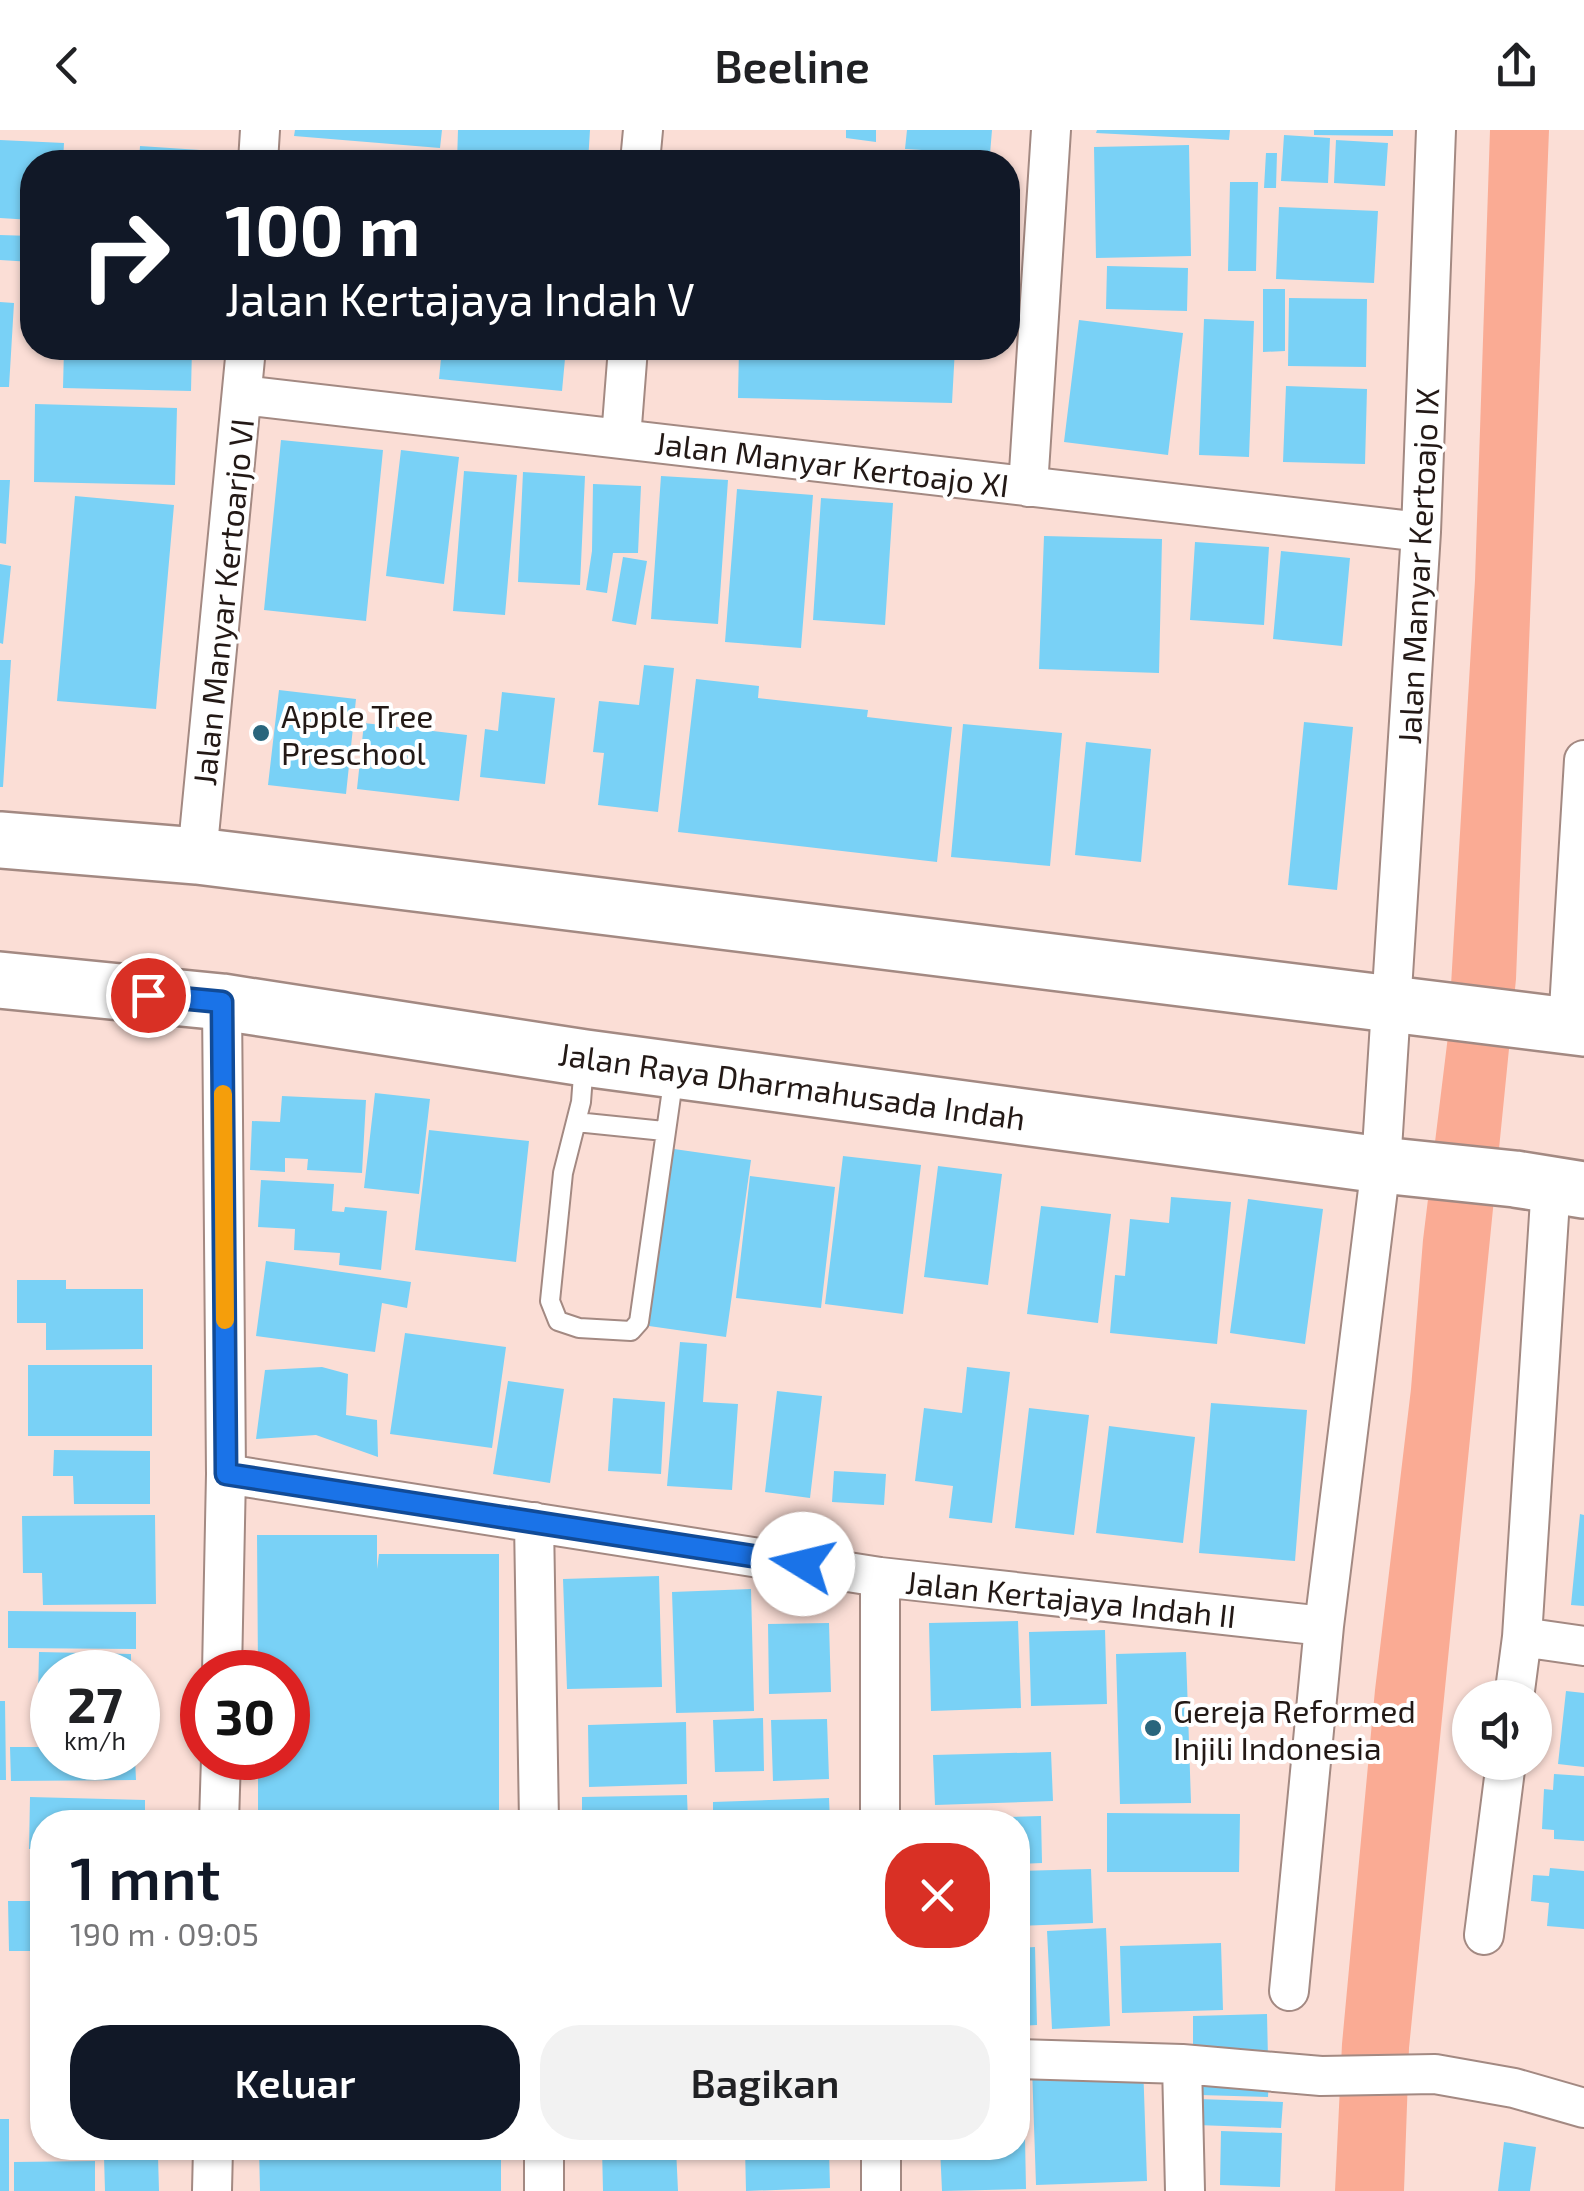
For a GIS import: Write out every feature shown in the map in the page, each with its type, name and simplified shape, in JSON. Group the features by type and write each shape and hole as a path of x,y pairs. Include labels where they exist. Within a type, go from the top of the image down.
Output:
{"main road":[{"path":"0,840 197,856 1564,1025"},
{"name":"Jalan Raya Dharmahusada Indah","path":"0,980 222,1002 585,1058 1394,1167 1550,1184"}],"street":[{"path":"1028,487 1051,130"},
{"name":"Jalan Manyar Kertoajo IX","path":"1404,1003 1436,130"},
{"name":"Jalan Manyar Kertoarjo VI","path":"197,856 245,360"},
{"path":"622,438 627,360"},
{"name":"Jalan Manyar Kertoajo XI","path":"243,395 1421,532"},
{"path":"1564,1025 1584,760"},
{"path":"222,1002 226,1474 222,1650"},
{"path":"1289,1991 1324,1626 1394,1167 1404,1003"},
{"path":"1516,1680 1550,1184"},
{"name":"Jalan Kertajaya Indah II","path":"226,1474 880,1577 1324,1626"},
{"path":"534,1522 539,1810"},
{"path":"880,1577 880,1810"},
{"path":"1522,1637 1584,1646"},
{"path":"220,1810 221,1780"},
{"path":"1484,1934 1504,1780"},
{"path":"1030,2059 1182,2064 1321,2076 1434,2074 1514,2088 1584,2108"},
{"path":"1182,2064 1186,2191"},
{"path":"212,2191 213,2160"},
{"path":"544,2160 544,2191"},
{"path":"881,2160 881,2191"}],"lane":[{"path":"585,1058 576,1122 563,1173 550,1302 558,1321 579,1328 632,1331 639,1322 675,1070"},
{"path":"576,1122 664,1131"}],"shaded area":[{"path":"1490,130 1549,130 1516,979 1409,2048 1404,2191 1335,2191 1342,2044 1375,1690 1448,1036 1475,580"}],"building":[{"path":"295,130 442,130 440,148 294,136"},
{"path":"458,130 590,130 589,150 457,150"},
{"path":"846,130 876,130 876,142 846,138"},
{"path":"907,130 992,130 990,150 905,149"},
{"path":"1230,130 1229,140 1096,133"},
{"path":"1314,130 1393,130 1393,136 1314,135"},
{"path":"1284,135 1330,138 1328,183 1281,181"},
{"path":"0,140 64,143 64,150 20,150 20,219 0,218"},
{"path":"1336,140 1388,143 1385,186 1334,183"},
{"path":"1189,145 1191,256 1096,258 1094,147"},
{"path":"140,146 200,150 140,150"},
{"path":"1266,153 1277,153 1276,188 1264,188"},
{"path":"1230,182 1258,182 1256,271 1228,271"},
{"path":"1279,207 1378,211 1374,283 1276,279"},
{"path":"0,235 20,236 20,261 0,260"},
{"path":"1107,266 1188,268 1187,311 1106,309"},
{"path":"1263,289 1285,289 1285,351 1263,352"},
{"path":"1289,298 1367,299 1366,367 1288,366"},
{"path":"0,302 14,303 9,387 0,387"},
{"path":"1204,319 1254,321 1249,457 1199,455"},
{"path":"1079,320 1183,333 1168,455 1064,442"},
{"path":"64,360 192,360 191,391 63,388"},
{"path":"441,360 565,360 562,391 439,379"},
{"path":"739,360 954,360 952,403 738,398"},
{"path":"1286,386 1367,389 1365,464 1283,462"},
{"path":"35,404 177,408 175,485 34,482"},
{"path":"281,440 383,450 366,621 264,610"},
{"path":"401,450 459,457 444,584 386,576"},
{"path":"464,471 517,475 505,615 453,611"},
{"path":"523,472 585,476 580,585 518,582"},
{"path":"661,476 728,480 718,624 651,619"},
{"path":"0,480 10,480 6,544 0,543"},
{"path":"593,484 641,486 638,553 613,553 607,593 586,590 592,551"},
{"path":"737,489 813,495 801,648 725,642"},
{"path":"75,496 174,505 156,709 57,701"},
{"path":"821,498 893,503 885,625 813,620"},
{"path":"1044,536 1162,539 1159,673 1039,669"},
{"path":"1195,542 1269,547 1264,625 1190,620"},
{"path":"1281,551 1350,558 1342,646 1273,639"},
{"path":"623,557 647,561 636,625 612,621"},
{"path":"0,564 11,566 3,644 0,643"},
{"path":"0,660 11,660 3,787 0,787"},
{"path":"644,665 674,668 658,812 598,805 604,753 593,752 599,701 639,705"},
{"path":"696,679 759,686 758,698 868,710 867,717 952,727 937,862 678,832"},
{"path":"279,690 356,699 346,794 268,785"},
{"path":"502,692 555,698 545,784 480,777 485,729 498,731"},
{"path":"1304,722 1353,727 1337,890 1288,885"},
{"path":"364,723 467,735 459,801 357,789"},
{"path":"963,724 1062,733 1050,866 951,857"},
{"path":"1086,742 1151,749 1141,862 1075,855"},
{"path":"375,1093 430,1099 419,1194 364,1188"},
{"path":"282,1096 366,1100 362,1173 307,1170 308,1159 285,1158 285,1172 250,1170 252,1121 280,1122"},
{"path":"429,1130 529,1141 516,1262 415,1250"},
{"path":"667,1148 751,1160 726,1337 642,1325"},
{"path":"843,1156 921,1165 903,1314 825,1304"},
{"path":"938,1166 1002,1174 988,1285 924,1277"},
{"path":"750,1176 835,1187 821,1308 736,1298"},
{"path":"261,1180 334,1184 332,1211 344,1212 345,1207 387,1211 381,1270 339,1265 340,1253 294,1250 295,1229 258,1227"},
{"path":"1171,1197 1231,1202 1217,1344 1110,1333 1115,1275 1125,1276 1130,1219 1169,1223"},
{"path":"1248,1199 1323,1209 1305,1344 1230,1333"},
{"path":"1041,1206 1111,1214 1098,1323 1027,1314"},
{"path":"266,1261 411,1282 407,1308 382,1303 375,1352 256,1336"},
{"path":"17,1280 66,1280 66,1289 143,1289 143,1349 46,1350 46,1323 17,1323"},
{"path":"405,1333 506,1347 492,1448 390,1434"},
{"path":"680,1342 707,1344 703,1402 738,1404 732,1490 667,1486"},
{"path":"28,1365 152,1365 152,1436 28,1436"},
{"path":"322,1367 348,1374 346,1415 377,1420 378,1457 316,1435 256,1439 265,1370"},
{"path":"967,1367 1010,1372 992,1523 949,1518 953,1486 915,1481 924,1408 962,1413"},
{"path":"508,1381 564,1389 550,1483 493,1474"},
{"path":"777,1391 822,1396 810,1498 765,1492"},
{"path":"613,1398 665,1402 661,1474 608,1471"},
{"path":"1211,1403 1307,1410 1295,1561 1199,1553"},
{"path":"1029,1408 1089,1415 1074,1535 1015,1528"},
{"path":"1109,1426 1195,1437 1183,1543 1096,1533"},
{"path":"54,1450 150,1451 150,1504 74,1504 73,1476 53,1476"},
{"path":"834,1471 886,1474 884,1505 832,1502"},
{"path":"1580,1514 1584,1515 1584,1606 1571,1605"},
{"path":"155,1515 156,1604 43,1605 42,1573 23,1573 22,1516"},
{"path":"257,1535 377,1535 377,1569 379,1554 499,1554 499,1810 258,1810 258,1780 310,1780 310,1650 258,1650"},
{"path":"659,1576 662,1687 567,1689 563,1579"},
{"path":"751,1589 754,1711 676,1713 672,1592"},
{"path":"8,1611 136,1612 136,1649 8,1648"},
{"path":"1018,1621 1021,1708 931,1711 929,1623"},
{"path":"829,1623 831,1692 769,1694 768,1624"},
{"path":"1105,1630 1107,1704 1031,1706 1029,1632"},
{"name":"Gereja Reformed Injili Indonesia","path":"1186,1652 1191,1803 1120,1804 1116,1654"},
{"path":"1566,1691 1584,1693 1584,1767 1558,1764"},
{"path":"0,1701 5,1701 6,1780 0,1780"},
{"path":"763,1718 764,1771 715,1772 713,1720"},
{"path":"827,1719 829,1779 773,1781 771,1720"},
{"path":"686,1722 687,1784 589,1787 588,1725"},
{"path":"10,1747 30,1747 30,1780 136,1780 11,1781"},
{"path":"1051,1752 1053,1801 935,1805 933,1755"},
{"path":"1554,1774 1584,1776 1584,1841 1554,1839 1554,1830 1542,1829 1544,1789 1553,1790"},
{"path":"687,1795 688,1810 582,1810 582,1797"},
{"path":"30,1797 145,1800 145,1810 30,1810 29,1849"},
{"path":"829,1798 830,1810 713,1810 713,1802"},
{"path":"1107,1813 1240,1814 1239,1872 1107,1872"},
{"path":"1030,1816 1041,1816 1042,1863 1030,1864"},
{"path":"1550,1868 1584,1871 1584,1929 1547,1926 1549,1903 1531,1901 1533,1875 1549,1876"},
{"path":"1091,1869 1093,1923 1030,1926 1030,1871"},
{"path":"8,1901 30,1901 30,1951 9,1951"},
{"path":"1106,1928 1110,2026 1052,2029 1047,1931"},
{"path":"1221,1943 1223,2010 1122,2013 1120,1946"},
{"path":"1030,1947 1035,1947 1037,2025 1030,2025"},
{"path":"1267,2014 1268,2059 1193,2060 1193,2016"},
{"path":"1143,2063 1147,2181 1036,2185 1032,2067"},
{"path":"1200,2074 1269,2076 1268,2097 1200,2095"},
{"path":"1198,2099 1283,2102 1281,2128 1197,2125"},
{"path":"0,2119 9,2119 9,2191 0,2191"},
{"path":"1221,2131 1282,2133 1280,2187 1220,2185"},
{"path":"1504,2142 1536,2147 1530,2191 1498,2191"},
{"path":"104,2160 158,2160 159,2191 105,2191"},
{"path":"259,2160 501,2160 501,2191 260,2191"},
{"path":"602,2160 677,2160 678,2191 603,2191"},
{"path":"745,2160 829,2160 830,2188 746,2191"},
{"path":"941,2160 1025,2160 1026,2189 942,2191"},
{"path":"95,2161 95,2191 14,2191 14,2162"}],"slow traffic":[{"path":"223,1094 225,1320"}],"place":[{"name":"Apple Tree Preschool","path":"261,733"},
{"name":"Gereja Reformed Injili Indonesia","path":"1153,1728"}],"route":[{"path":"148,995 222,1002 226,1474 803,1564"}]}
